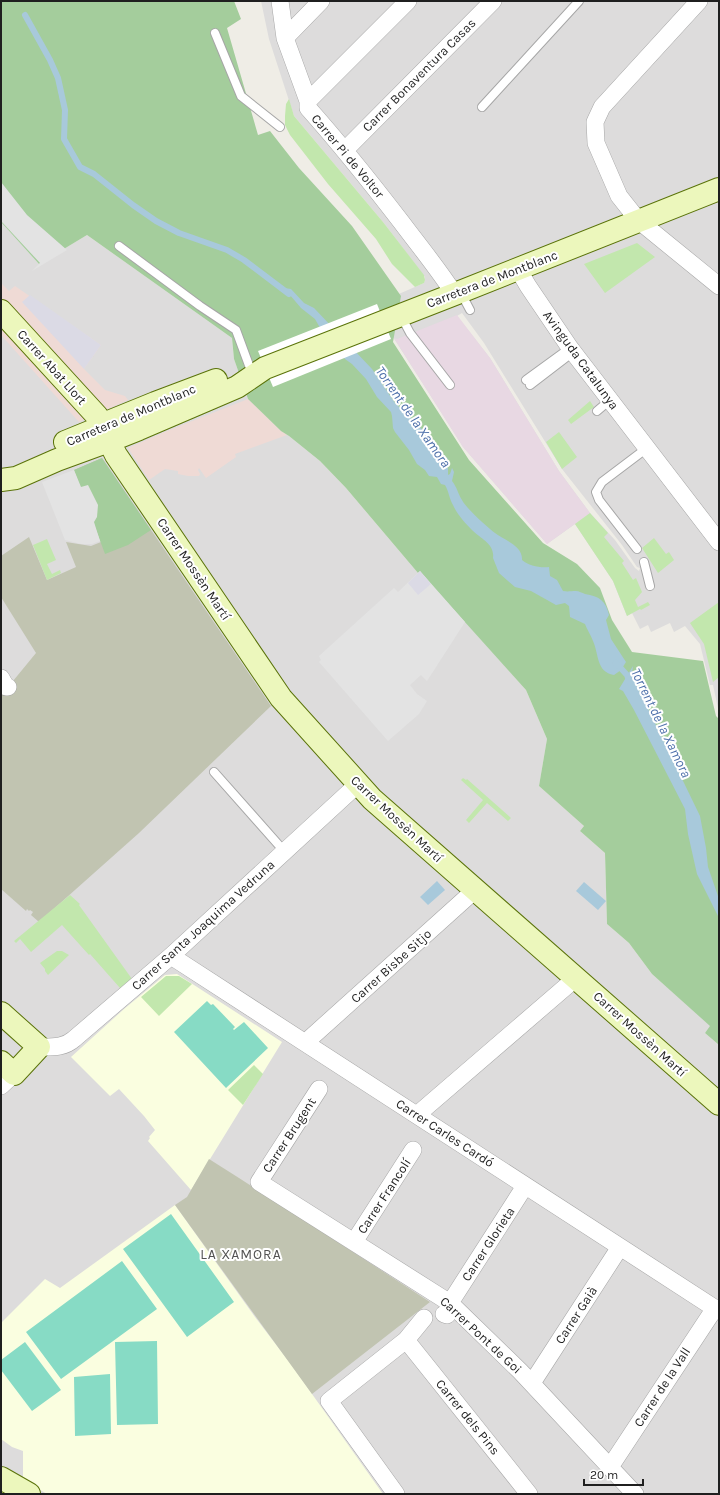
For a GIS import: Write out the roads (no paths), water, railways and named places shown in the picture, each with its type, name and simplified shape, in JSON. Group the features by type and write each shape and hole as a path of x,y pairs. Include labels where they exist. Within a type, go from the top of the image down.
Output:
{"street":[{"name":"Carrer Pi de Voltor","path":"280,1 285,38 308,101 308,108 345,150 462,299"},
{"path":"285,38 321,1"},
{"path":"308,101 408,1"},
{"name":"Carrer Bonaventura Casas","path":"345,150 493,1"},
{"path":"699,1 602,107 595,122 596,143 619,196 638,220 717,283"},
{"name":"Carretera de Montblanc","path":"105,433 210,388 237,387 258,368 392,318 462,299 518,269 719,189"},
{"name":"Avinguda Catalunya","path":"518,269 572,350 604,405 647,448 719,542"},
{"name":"Carrer Abat Llort","path":"1,311 96,416 105,433"},
{"path":"6,477 34,462 87,441 96,436 99,432 105,433"},
{"name":"Carrer Mossèn Martí","path":"105,433 116,455 281,698 358,784 372,799 719,1104"},
{"name":"Carrer Santa Joaquima Vedruna","path":"39,1047 55,1047 68,1044 172,956 358,784"},
{"name":"Carrer Bisbe Sitjo","path":"306,1042 475,890"},
{"name":"Carrer Carles Cardó","path":"172,956 717,1309"},
{"path":"418,1114 576,978"},
{"path":"1,1013 39,1047 5,1074"},
{"name":"Carrer Brugent","path":"259,1182 319,1089"},
{"name":"Carrer Francolí","path":"354,1242 414,1150"},
{"name":"Carrer Pont de Goi","path":"259,1182 354,1242 447,1309 532,1383 635,1494"},
{"name":"Carrer Glorieta","path":"447,1309 525,1186"},
{"name":"Carrer Gaià","path":"532,1383 620,1247"},
{"name":"Carrer de la Vall","path":"610,1467 717,1309"},
{"path":"396,1494 329,1401 406,1340 424,1318"},
{"name":"Carrer dels Pins","path":"406,1340 529,1494"},
{"path":"1,1478 29,1494"}],"lane":[{"path":"482,106 579,1"},
{"path":"215,33 241,96 244,100 280,127"},
{"path":"119,246 200,306 236,330 258,368"},
{"path":"392,318 410,333 450,385"},
{"path":"528,382 572,350"},
{"path":"637,549 599,500 596,492 602,482 647,448"},
{"path":"644,562 650,586"},
{"path":"214,772 284,851"}],"water":[{"path":"284,288 291,289 304,303 314,308 372,369 395,403 428,435 436,446 437,456 448,458 444,463 444,466 448,468 448,475 450,474 452,468 454,472 452,481 461,498 467,507 487,527 516,547 522,560 528,564 549,567 550,576 557,580 563,591 578,591 594,596 604,603 609,615 606,620 611,639 626,662 621,670 614,675 604,670 599,662 595,646 585,624 570,617 569,606 565,603 556,605 531,591 515,587 499,573 490,545 472,530 459,515 445,485 441,484 437,477 429,476 425,470 417,464 393,428 391,412 377,397 366,379 352,364 345,359 315,319 301,308"},
{"path":"633,666 632,673 639,690 700,816 708,867 719,899 719,918 697,874 688,834 685,809 634,710 623,691 619,689"},
{"path":"437,881 445,890 428,905 420,897"},
{"path":"584,882 606,901 598,910 576,891"}],"waterway":[{"name":"Torrent de la Xamora","path":"25,15 50,60 58,78 65,110 64,139 80,167 94,174 156,221 179,233 227,250 244,260 289,294"},
{"name":"Torrent de la Xamora","path":"616,663 627,675 630,683"}],"district":[{"name":"LA XAMORA","path":"241,1254"}]}
